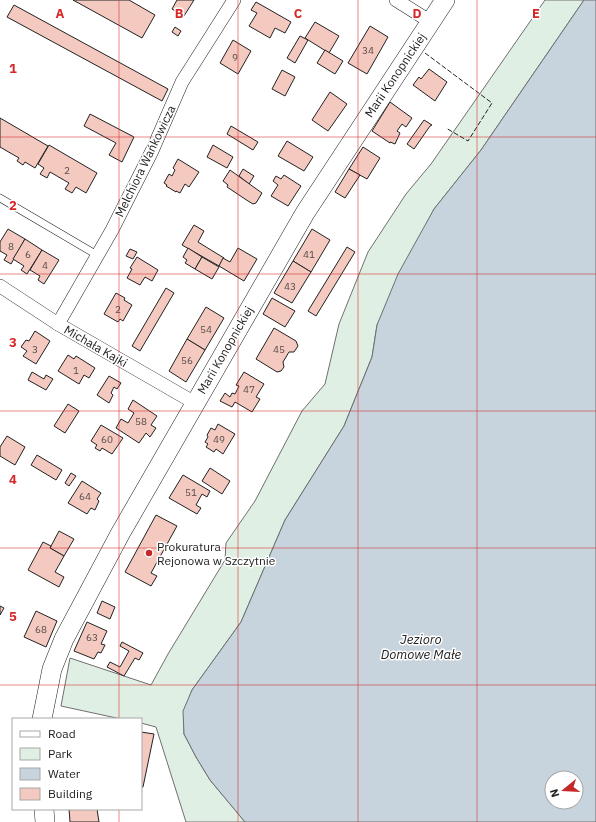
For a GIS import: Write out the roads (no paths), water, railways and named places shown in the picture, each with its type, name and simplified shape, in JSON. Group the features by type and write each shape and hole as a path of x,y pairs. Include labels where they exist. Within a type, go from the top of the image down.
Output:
{"street":[{"name":"Melchiora Wańkowicza","path":"58,324 112,230 152,151 182,82 234,0"},
{"path":"396,0 431,22"},
{"name":"Marii Konopnickiej","path":"42,718 52,669 64,639 120,534 305,213 445,0"},
{"name":"Michała Kajki","path":"0,286 58,324 195,403"},
{"path":"44,810 45,822"}],"lane":[{"path":"0,198 97,255"}],"water":[{"name":"Jezioro Domowe Małe","path":"584,0 596,0 596,822 245,822 210,780 196,757 184,734 183,711 192,690 241,622 285,520 344,426 372,357 377,325 398,274 434,209 481,150"}],"place":[{"name":"Prokuratura Rejonowa w Szczytnie","path":"149,553"}]}
